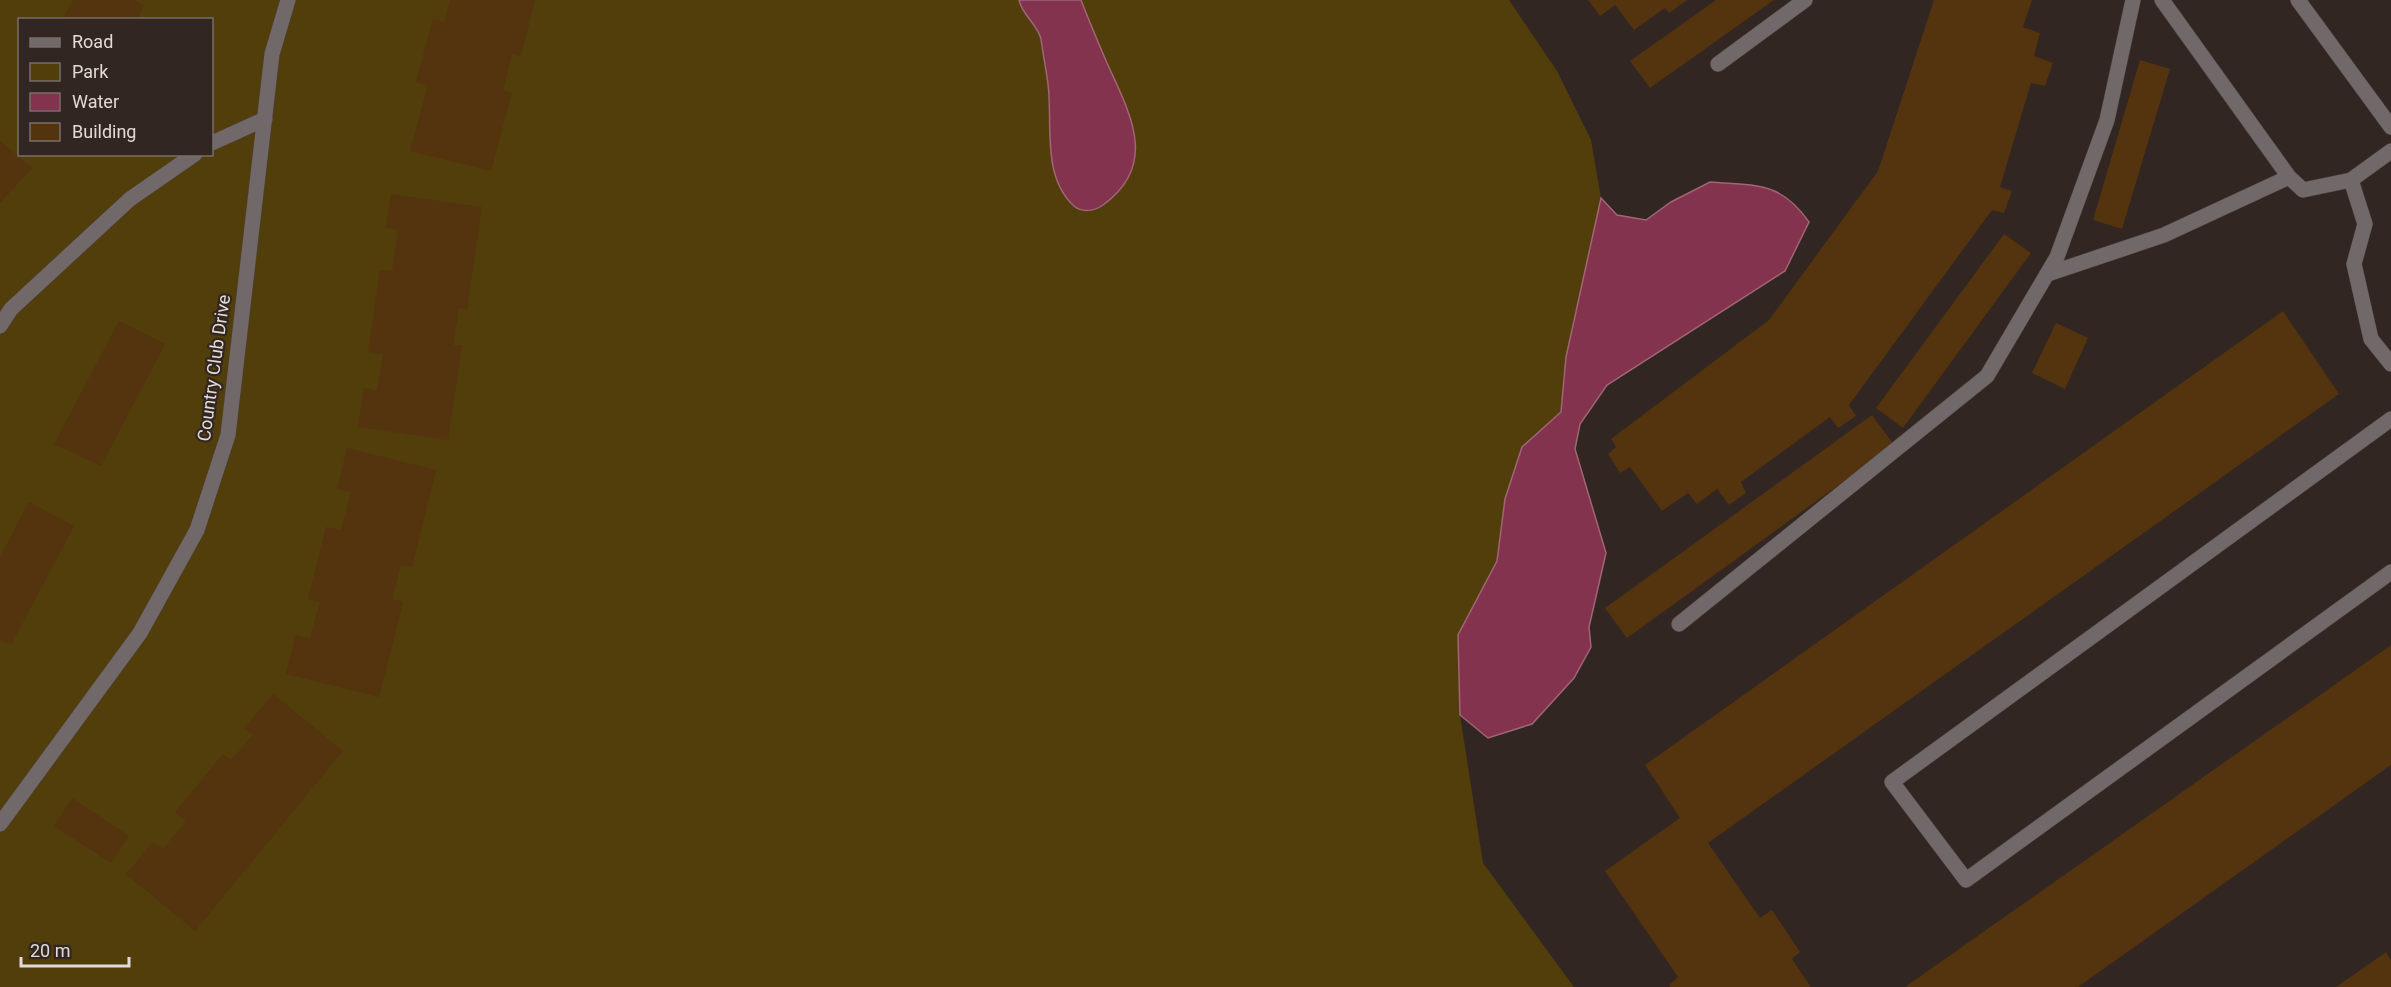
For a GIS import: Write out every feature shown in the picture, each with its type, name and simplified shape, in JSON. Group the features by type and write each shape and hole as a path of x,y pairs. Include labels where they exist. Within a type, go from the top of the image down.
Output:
{"street":[{"name":"Country Club Drive","path":"0,824 140,633 197,530 228,435 272,54 288,0"},
{"path":"1718,64 1805,0"},
{"path":"1679,624 1987,376 2057,257 2107,120 2133,0"},
{"path":"2162,0 2289,177 2303,190 2351,180 2391,151"},
{"path":"2298,0 2391,127"},
{"path":"213,143 265,119"},
{"path":"0,326 12,309 130,199 192,156"},
{"path":"2048,274 2164,236 2289,177"},
{"path":"2351,180 2365,224 2354,264 2371,339 2391,364"},
{"path":"2391,419 1892,782 1966,880 2391,572"}],"green space":[{"path":"0,0 1509,0 1557,71 1591,140 1601,198 1566,357 1561,412 1522,447 1505,499 1497,561 1458,635 1460,715 1483,863 1574,987 0,987"}],"water":[{"path":"1019,0 1081,0 1124,100 1135,137 1135,155 1131,172 1120,189 1096,209 1085,210 1074,206 1064,194 1057,180 1050,148 1048,84 1041,39"},
{"path":"1710,182 1754,186 1777,192 1788,199 1809,222 1785,271 1607,385 1580,424 1575,449 1606,553 1589,627 1591,647 1574,678 1532,724 1488,738 1460,715 1458,635 1497,561 1505,499 1522,447 1561,412 1566,357 1601,198 1617,215 1646,220 1671,202"}],"building":[{"path":"73,0 134,0 144,6 137,18 63,18"},
{"path":"450,0 535,0 521,56 512,54 503,90 512,93 491,171 410,151 428,85 416,82 433,19 444,22"},
{"path":"1588,0 1687,0 1669,13 1665,8 1634,30 1615,5 1600,16"},
{"path":"1716,0 1774,0 1650,88 1630,61"},
{"path":"1934,0 2032,0 2023,27 2040,33 2034,56 2053,63 2045,86 2031,83 2000,187 2012,191 2004,213 1992,210 1849,405 1856,416 1838,428 1830,417 1741,482 1746,493 1729,505 1717,489 1697,504 1688,493 1662,511 1630,467 1620,473 1608,454 1616,447 1611,439 1769,320 1878,171"},
{"path":"2140,60 2170,69 2122,229 2093,220"},
{"path":"0,141 32,168 0,203"},
{"path":"391,194 482,207 467,309 459,308 453,345 462,345 448,440 358,427 364,388 377,391 383,354 368,352 380,270 392,271 398,230 386,228"},
{"path":"2004,234 2031,253 1903,428 1876,408"},
{"path":"2283,311 2339,394 1708,843 1760,918 1772,910 1800,952 1792,959 1811,987 1670,987 1669,985 1678,977 1605,871 1680,818 1645,765"},
{"path":"119,321 165,344 101,466 54,444"},
{"path":"2056,323 2088,338 2065,389 2032,373"},
{"path":"1872,415 1894,445 1627,638 1605,608"},
{"path":"347,448 436,470 412,567 401,565 392,599 403,602 379,697 286,674 296,635 310,638 320,602 308,599 326,527 341,530 351,492 337,489"},
{"path":"29,502 74,526 11,645 0,639 0,557"},
{"path":"2391,645 2391,765 2078,987 1905,987"},
{"path":"273,694 343,751 195,931 126,874 153,842 163,849 186,821 175,812 223,754 231,760 253,735 244,728"},
{"path":"72,798 129,836 111,863 54,826"},
{"path":"2386,952 2391,960 2391,987 2336,987"}]}
